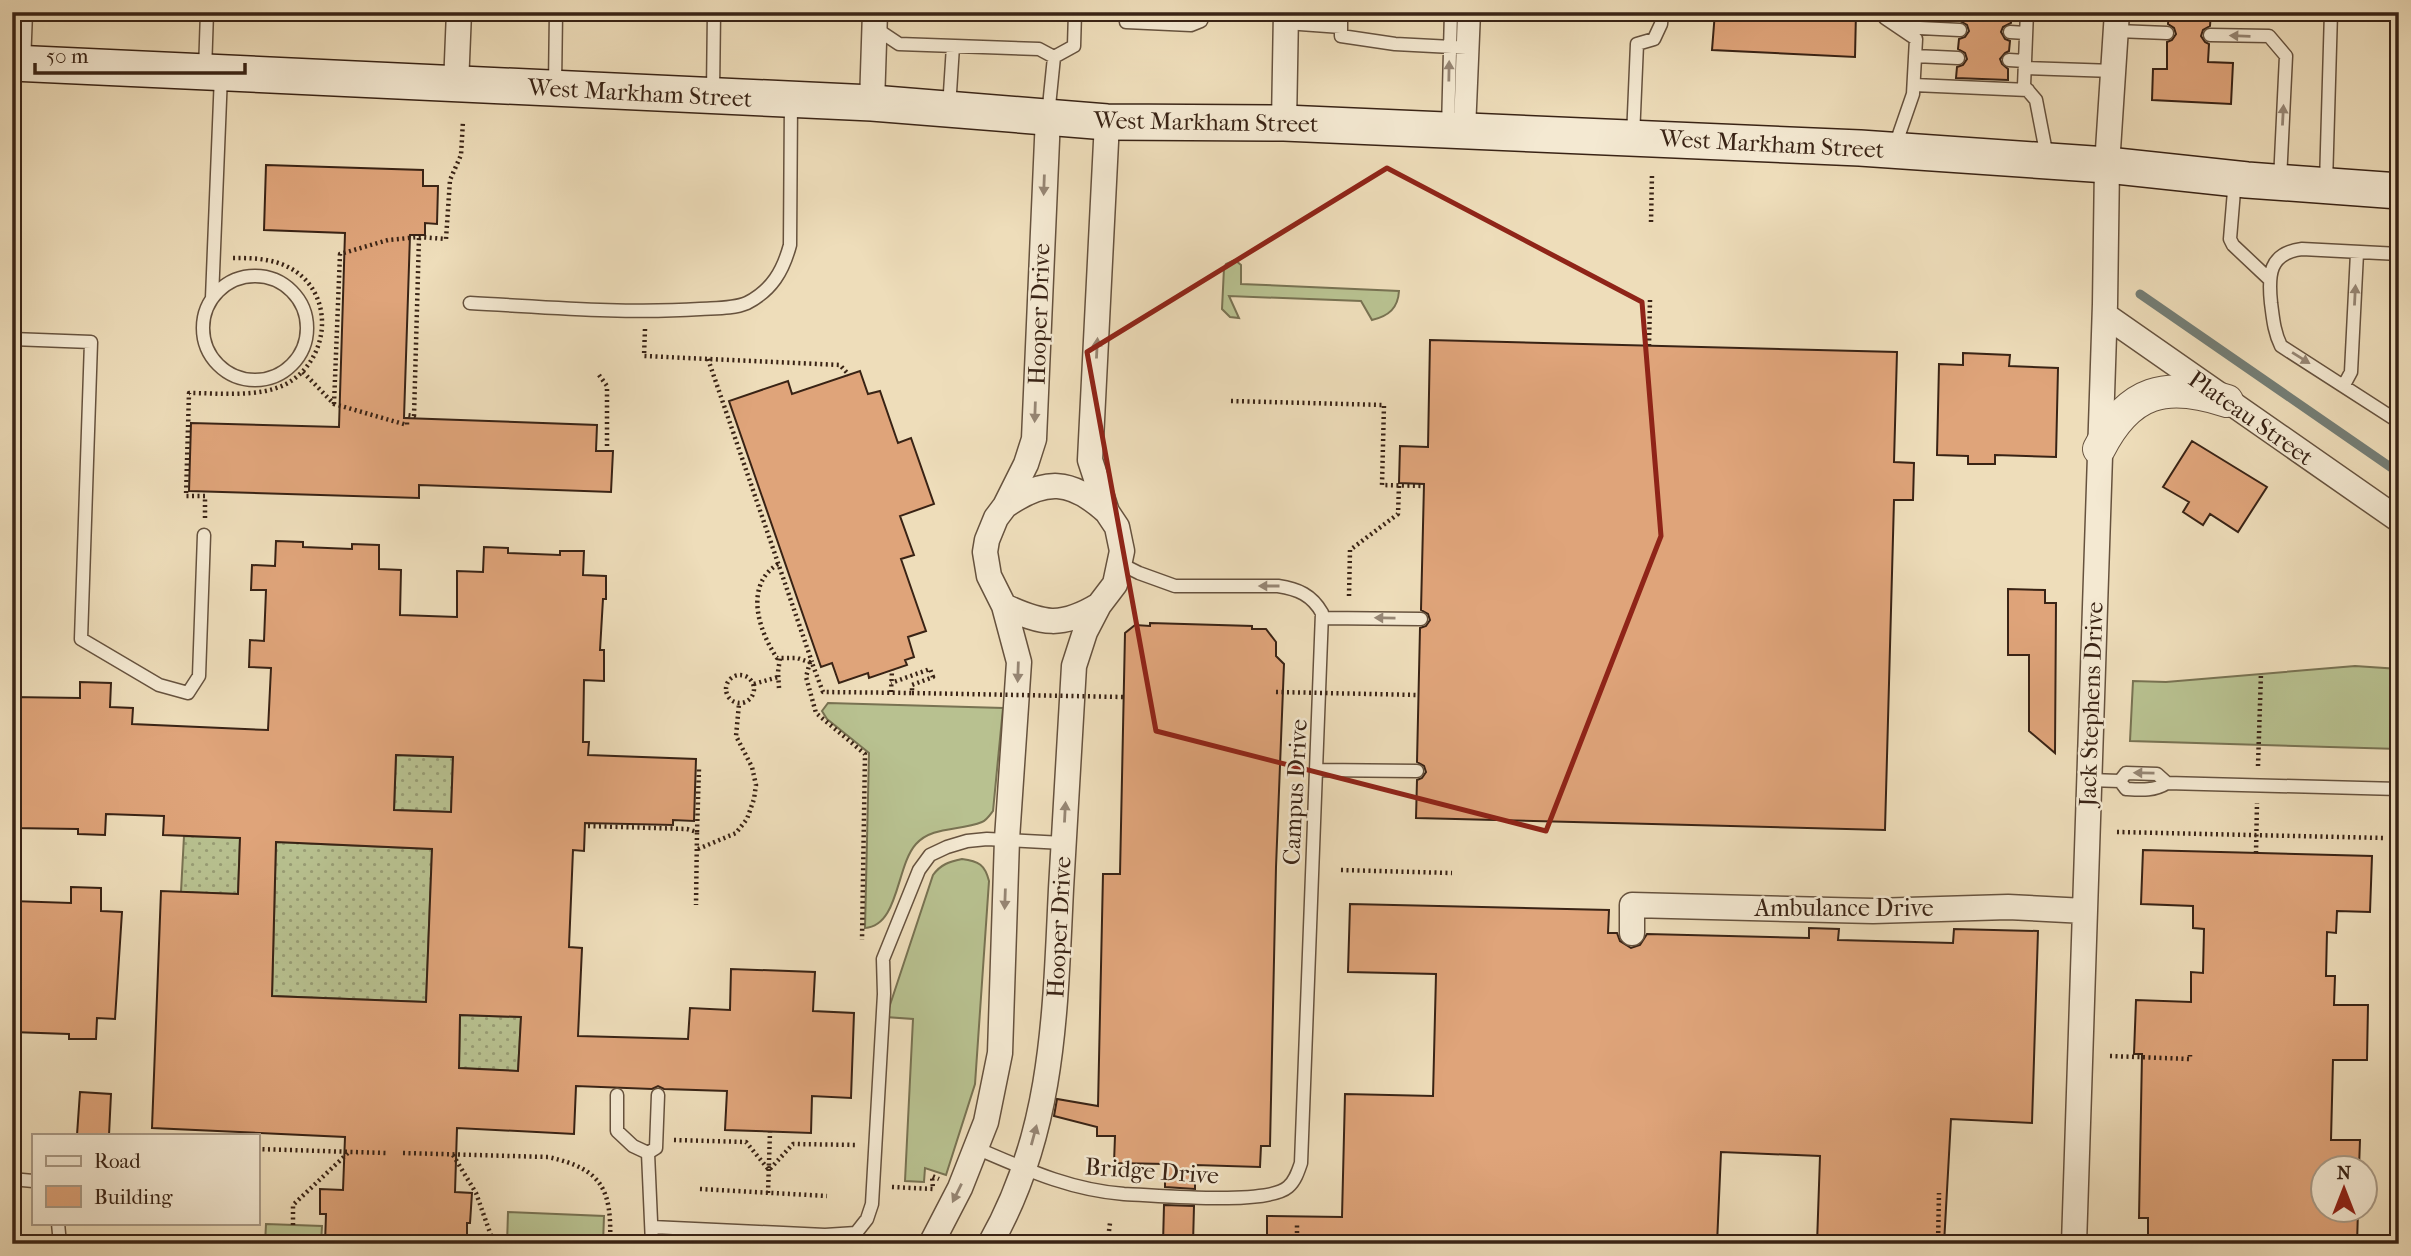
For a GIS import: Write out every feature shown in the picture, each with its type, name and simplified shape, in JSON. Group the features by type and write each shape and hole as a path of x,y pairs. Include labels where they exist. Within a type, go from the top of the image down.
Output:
{"main road":[{"name":"West Markham Street","path":"15,63 872,103 1107,121 1459,129 1894,150 2107,164 2235,179 2399,191"}],"street":[{"path":"15,63 20,12"},
{"path":"456,85 459,12"},
{"path":"1284,123 1286,18"},
{"path":"872,103 875,20"},
{"name":"Jack Stephens Drive","path":"2074,1244 2105,316 2107,164 2117,22"},
{"name":"Hooper Drive","path":"931,1244 960,1188 986,1122 1000,1053 1007,839 1019,662 1004,606 989,576 985,552 996,518 1026,464 1034,439 1048,117"},
{"name":"Hooper Drive","path":"1107,121 1090,460 1107,512"},
{"name":"Plateau Street","path":"2105,316 2399,520"},
{"path":"2099,449 2119,416 2150,395 2188,391 2227,401"},
{"name":"Hooper Drive","path":"990,1244 1024,1168 1043,1102 1050,1063 1074,666 1085,632 1099,605 1115,584 1122,551 1117,527 1107,512 1090,496 1074,488 1050,486 1024,492 1005,506"},
{"path":"1004,606 1028,617 1051,622 1079,617 1099,605"},
{"name":"Ambulance Drive","path":"1632,933 1632,905 1873,911 2008,907 2085,911"}],"lane":[{"path":"207,12 213,74 214,258 212,298 205,313 203,329 206,345 214,359 226,370 257,380 273,377 287,369 299,356 306,339 307,321 302,304 291,290 276,280 259,276 241,278 225,286 212,298"},
{"path":"713,96 714,12"},
{"path":"1054,57 1074,46 1075,12"},
{"path":"1126,12 1126,22 1191,25 1201,20 1204,12"},
{"path":"1341,12 1341,36 1395,44 1461,47"},
{"path":"1451,12 1461,47 1459,129"},
{"path":"1459,129 1464,12"},
{"path":"1461,47 1474,12"},
{"path":"1633,137 1637,44 1654,39 1661,24 1662,12"},
{"path":"1885,12 1885,18 1916,39 1913,94 1894,150"},
{"path":"2027,12 2024,86 2036,100 2048,160"},
{"path":"2326,187 2331,12"},
{"path":"554,13 555,89"},
{"path":"1286,18 1341,27"},
{"path":"875,20 900,44 1039,49 1054,57"},
{"path":"2117,22 2167,33"},
{"path":"1898,27 1959,30"},
{"path":"2010,32 2026,33"},
{"path":"2210,35 2269,36 2286,56 2280,183"},
{"path":"949,109 953,46"},
{"path":"1915,56 1958,58"},
{"path":"1048,117 1054,57"},
{"path":"2008,60 2025,64 2114,71"},
{"path":"1914,85 2028,90"},
{"path":"470,303 646,312 744,304 764,292 784,266 790,245 792,100"},
{"path":"2235,179 2230,239 2268,278"},
{"path":"2399,254 2291,250 2276,260 2268,278 2274,327 2281,346 2399,422"},
{"path":"2344,385 2351,372 2357,253"},
{"path":"12,339 91,342 81,639 159,685 188,693 199,676 204,535"},
{"path":"1119,563 1175,586 1295,588 1317,604 1323,618 1421,619"},
{"name":"Campus Drive","path":"1289,1187 1298,1171 1302,1153 1323,618"},
{"path":"1318,770 1417,771"},
{"path":"2089,780 2120,781 2126,773 2157,774 2167,783 2399,789"},
{"path":"652,1227 821,1239 856,1233 867,1219 872,1204 884,994 883,959 919,870 930,855 967,841 1007,839 1063,843"},
{"path":"617,1095 617,1130 632,1146 648,1153"},
{"path":"648,1153 656,1148 658,1095"},
{"name":"Bridge Drive","path":"976,1148 1066,1185 1102,1192 1249,1197 1266,1196 1289,1187"},
{"path":"648,1153 652,1244"},
{"path":"12,1179 32,1181"},
{"path":"58,1224 60,1244"},
{"path":"715,1230 715,1244"}],"path":[{"path":"334,404 341,254 388,240 419,237 446,239 450,180 461,155 463,121"},
{"path":"1651,222 1653,174"},
{"path":"303,373 334,404 407,425 407,415 414,416 419,237"},
{"path":"205,517 205,496 186,496 189,393 261,391 283,385 303,373 316,354 322,332 322,312 315,294 303,278 287,266 269,260 214,258"},
{"path":"1649,346 1650,300"},
{"path":"646,312 644,356 840,365 849,375"},
{"path":"708,359 823,692 1124,697"},
{"path":"598,375 607,386 607,449"},
{"path":"1231,401 1384,405 1382,485 1424,486"},
{"path":"1349,596 1350,550 1398,514 1399,486"},
{"path":"778,564 768,570 760,581 756,595 767,644 777,658 797,658 811,662"},
{"path":"779,688 780,658"},
{"path":"811,662 806,677 816,713 865,754 862,940"},
{"path":"891,683 930,669 933,677 912,685 912,693"},
{"path":"891,692 892,670"},
{"path":"739,675 748,677 754,684 752,698 749,702 739,704 727,696 727,682 739,675"},
{"path":"754,684 778,677"},
{"path":"1276,692 1419,695"},
{"path":"698,849 736,833 747,819 754,799 756,785 752,767 736,736 739,704"},
{"path":"696,905 699,768"},
{"path":"588,826 687,829 697,832"},
{"path":"2117,832 2384,838"},
{"path":"1341,870 1452,873"},
{"path":"2110,1056 2190,1059 2190,1055"},
{"path":"768,1193 770,1132"},
{"path":"656,1139 746,1142 769,1170"},
{"path":"769,1170 793,1144 876,1146"},
{"path":"259,1149 386,1153"},
{"path":"293,1225 293,1205 350,1152"},
{"path":"403,1153 548,1157 572,1162 593,1174 606,1191 611,1213 610,1244"},
{"path":"453,1154 476,1193 494,1244"},
{"path":"908,1187 933,1189"},
{"path":"700,1189 827,1196"},
{"path":"1938,1244 1940,1193"},
{"path":"1109,1231 1110,1223"},
{"path":"1297,1226 1297,1244"}],"highlighted area":[{"path":"1387,168 1642,302 1661,536 1546,831 1156,731 1087,352"}],"green space":[{"path":"1235,260 1241,265 1241,284 1399,291 1397,302 1392,310 1372,320 1361,301 1229,296 1239,318 1230,317 1222,309 1224,268"},
{"path":"2355,666 2399,669 2399,749 2130,741 2133,681 2166,682"},
{"path":"828,703 1003,708 993,811 988,818 974,825 930,834 916,844 904,866 891,906 876,925 865,928 869,753 827,719 822,711"},
{"path":"396,755 453,757 451,812 394,810"},
{"path":"184,836 240,838 238,894 181,892"},
{"path":"276,842 432,849 426,1002 272,996"},
{"path":"962,859 980,865 989,881 975,1084 946,1175 925,1168 924,1182 905,1181 913,1019 886,1017 933,875 946,864"},
{"path":"460,1015 521,1017 518,1071 459,1068"},
{"path":"508,1212 604,1216 603,1244 507,1244"},
{"path":"266,1224 322,1226 321,1244 265,1244"}],"building":[{"path":"1715,12 1856,12 1855,57 1712,50"},
{"path":"1961,12 2011,12 2011,23 2003,27 2001,32 2005,39 2010,41 2009,51 2000,59 2008,69 2008,80 1956,78 1957,67 1963,65 1967,59 1965,53 1958,49 1959,39 1965,37 1969,31 1967,25 1960,21"},
{"path":"2169,12 2211,12 2210,26 2203,30 2201,36 2209,44 2208,62 2233,63 2231,104 2152,100 2153,69 2167,69 2167,42 2176,34 2174,28 2168,24"},
{"path":"266,165 423,170 423,186 438,186 437,224 425,223 425,235 410,235 404,418 597,425 596,451 613,451 611,492 419,485 419,498 189,491 191,423 339,427 345,233 264,230"},
{"path":"1430,340 1897,352 1894,462 1914,463 1913,500 1894,500 1885,830 1416,818 1417,780 1426,772 1424,766 1417,762 1420,628 1426,626 1430,620 1428,614 1421,610 1424,484 1399,483 1400,446 1428,447"},
{"path":"1963,353 2010,355 2009,366 2058,368 2056,457 1995,455 1995,464 1968,464 1968,456 1937,455 1939,364 1963,365"},
{"path":"860,371 868,394 880,391 898,443 911,438 934,504 900,516 914,555 901,559 926,631 908,637 914,657 905,660 907,665 869,678 868,673 839,683 832,663 821,667 729,401 788,381 792,394"},
{"path":"2192,441 2267,487 2238,532 2210,514 2203,525 2183,512 2189,502 2163,487"},
{"path":"276,541 303,542 303,547 352,549 352,544 379,545 379,569 401,570 400,615 457,617 457,571 483,572 484,547 508,548 508,553 560,555 560,551 584,551 583,575 606,576 600,650 604,650 604,681 584,680 583,742 589,742 588,755 696,759 694,821 673,820 673,825 585,823 584,851 573,850 569,947 582,948 578,1036 688,1039 690,1008 730,1010 731,969 815,972 813,1011 854,1013 851,1098 812,1096 811,1133 725,1130 727,1091 664,1089 658,1086 652,1089 576,1086 574,1134 457,1128 455,1192 472,1193 467,1244 325,1244 326,1214 320,1214 320,1189 343,1190 345,1137 152,1128 161,891 238,894 240,838 163,835 164,816 106,814 105,835 78,834 78,829 12,828 12,697 80,698 80,682 111,683 110,707 133,708 132,724 268,730 271,668 249,667 250,640 264,641 266,590 251,590 252,565 275,566","holes":["396,755 453,757 451,812 394,810","276,842 432,849 426,1002 272,996","460,1015 521,1017 518,1071 459,1068"]},
{"path":"2008,589 2045,590 2045,603 2056,603 2055,753 2029,731 2029,655 2008,655"},
{"path":"1150,623 1252,626 1252,629 1266,629 1276,642 1276,656 1284,664 1276,867 1270,1146 1261,1146 1260,1167 1195,1165 1195,1189 1165,1187 1165,1164 1114,1163 1115,1136 1097,1136 1097,1127 1054,1116 1057,1099 1098,1106 1103,874 1120,874 1125,633 1135,625 1150,626"},
{"path":"2143,850 2372,856 2370,912 2337,911 2336,933 2327,932 2326,976 2335,976 2334,1005 2368,1005 2367,1060 2333,1060 2331,1140 2360,1140 2360,1154 2310,1154 2310,1224 2358,1224 2357,1244 2148,1244 2148,1218 2139,1218 2142,1054 2134,1054 2136,1000 2191,1002 2191,972 2203,973 2204,929 2193,928 2193,906 2141,904"},
{"path":"71,887 101,888 101,911 122,912 115,1019 97,1018 96,1039 69,1039 69,1034 12,1032 12,901 71,903"},
{"path":"1350,904 1609,910 1608,933 1617,933 1620,941 1631,948 1640,945 1647,934 1809,938 1809,928 1839,929 1838,940 1953,943 1954,929 2038,931 2032,1123 1951,1119 1944,1244 1817,1244 1820,1156 1721,1152 1717,1244 1289,1244 1289,1239 1267,1239 1267,1216 1342,1217 1345,1094 1433,1096 1436,974 1348,972"},
{"path":"80,1092 111,1094 109,1134 77,1134"},
{"path":"1164,1205 1194,1206 1193,1244 1163,1244"}],"waterway":[{"path":"2140,294 2399,473"}]}
